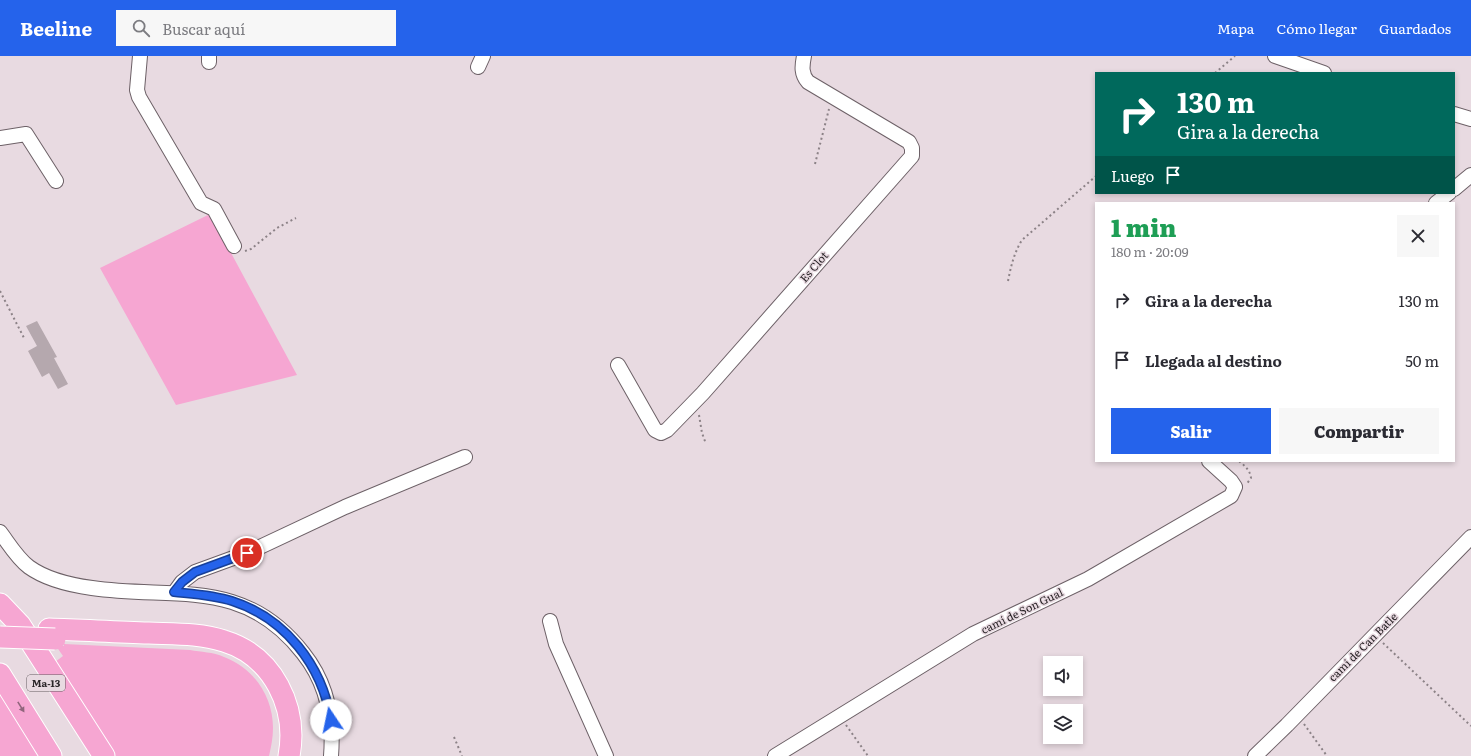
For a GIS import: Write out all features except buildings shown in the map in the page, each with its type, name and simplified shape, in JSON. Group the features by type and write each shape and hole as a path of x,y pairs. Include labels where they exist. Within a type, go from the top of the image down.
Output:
{"highway":[{"path":"0,604 20,625 104,756"},
{"name":"Ma-13","path":"0,609 92,756"},
{"path":"0,627 52,634 196,645 219,649 233,655 249,664 256,671 274,697 281,724 281,740 278,756"},
{"path":"0,637 52,634 200,636 225,641 252,655 275,678 284,696 290,719 291,738 289,756"},
{"name":"Ma-13","path":"0,674 51,756"}],"street":[{"path":"140,56 139,98 201,203 204,206 214,209 234,246"},
{"name":"Es Clot","path":"618,365 653,427 658,432 668,430 912,156 912,148 908,142 811,85 805,79 802,67 804,56"},
{"path":"1275,56 1321,72"},
{"path":"1455,114 1471,119"},
{"path":"0,138 26,134 56,181"},
{"path":"1455,188 1471,176"},
{"path":"1437,202 1448,194"},
{"path":"174,592 182,582 195,572 247,553 345,507 465,457"},
{"path":"1210,462 1232,481 1235,487"},
{"name":"camí de Son Gual","path":"775,756 973,634 1088,579 1231,496 1235,487"},
{"path":"0,532 28,566 51,578 73,585 103,590 174,592 215,597 231,601 253,610 277,626 298,646 314,668 325,692 331,720 331,756"},
{"name":"camí de Can Batle","path":"1255,756 1471,537"},
{"path":"550,621 556,644 606,756"}],"path":[{"path":"1216,72 1235,56"},
{"path":"815,164 830,104 830,99 827,94"},
{"path":"1008,281 1016,250 1022,240 1095,177"},
{"path":"234,246 240,251 247,250 277,228 296,218"},
{"path":"0,291 24,338"},
{"path":"703,392 699,414 702,433 706,444"},
{"path":"1235,487 1247,484 1251,478 1249,469 1240,462"},
{"path":"1372,639 1378,639 1382,642 1471,726"},
{"path":"839,716 868,756"},
{"path":"1296,716 1306,726 1327,756"},
{"path":"454,737 462,756"}],"shaded area":[{"path":"210,214 297,375 176,405 100,268"},
{"path":"64,644 190,650 216,654 235,662 253,676 260,685 270,705 273,728 269,756 114,756 55,662 63,656 56,646 64,646"},
{"path":"0,694 39,756 0,756"}],"route":[{"path":"247,553 195,572 182,582 174,592 215,597 231,601 253,610 277,626 298,646 314,668 325,692 331,720"}]}
